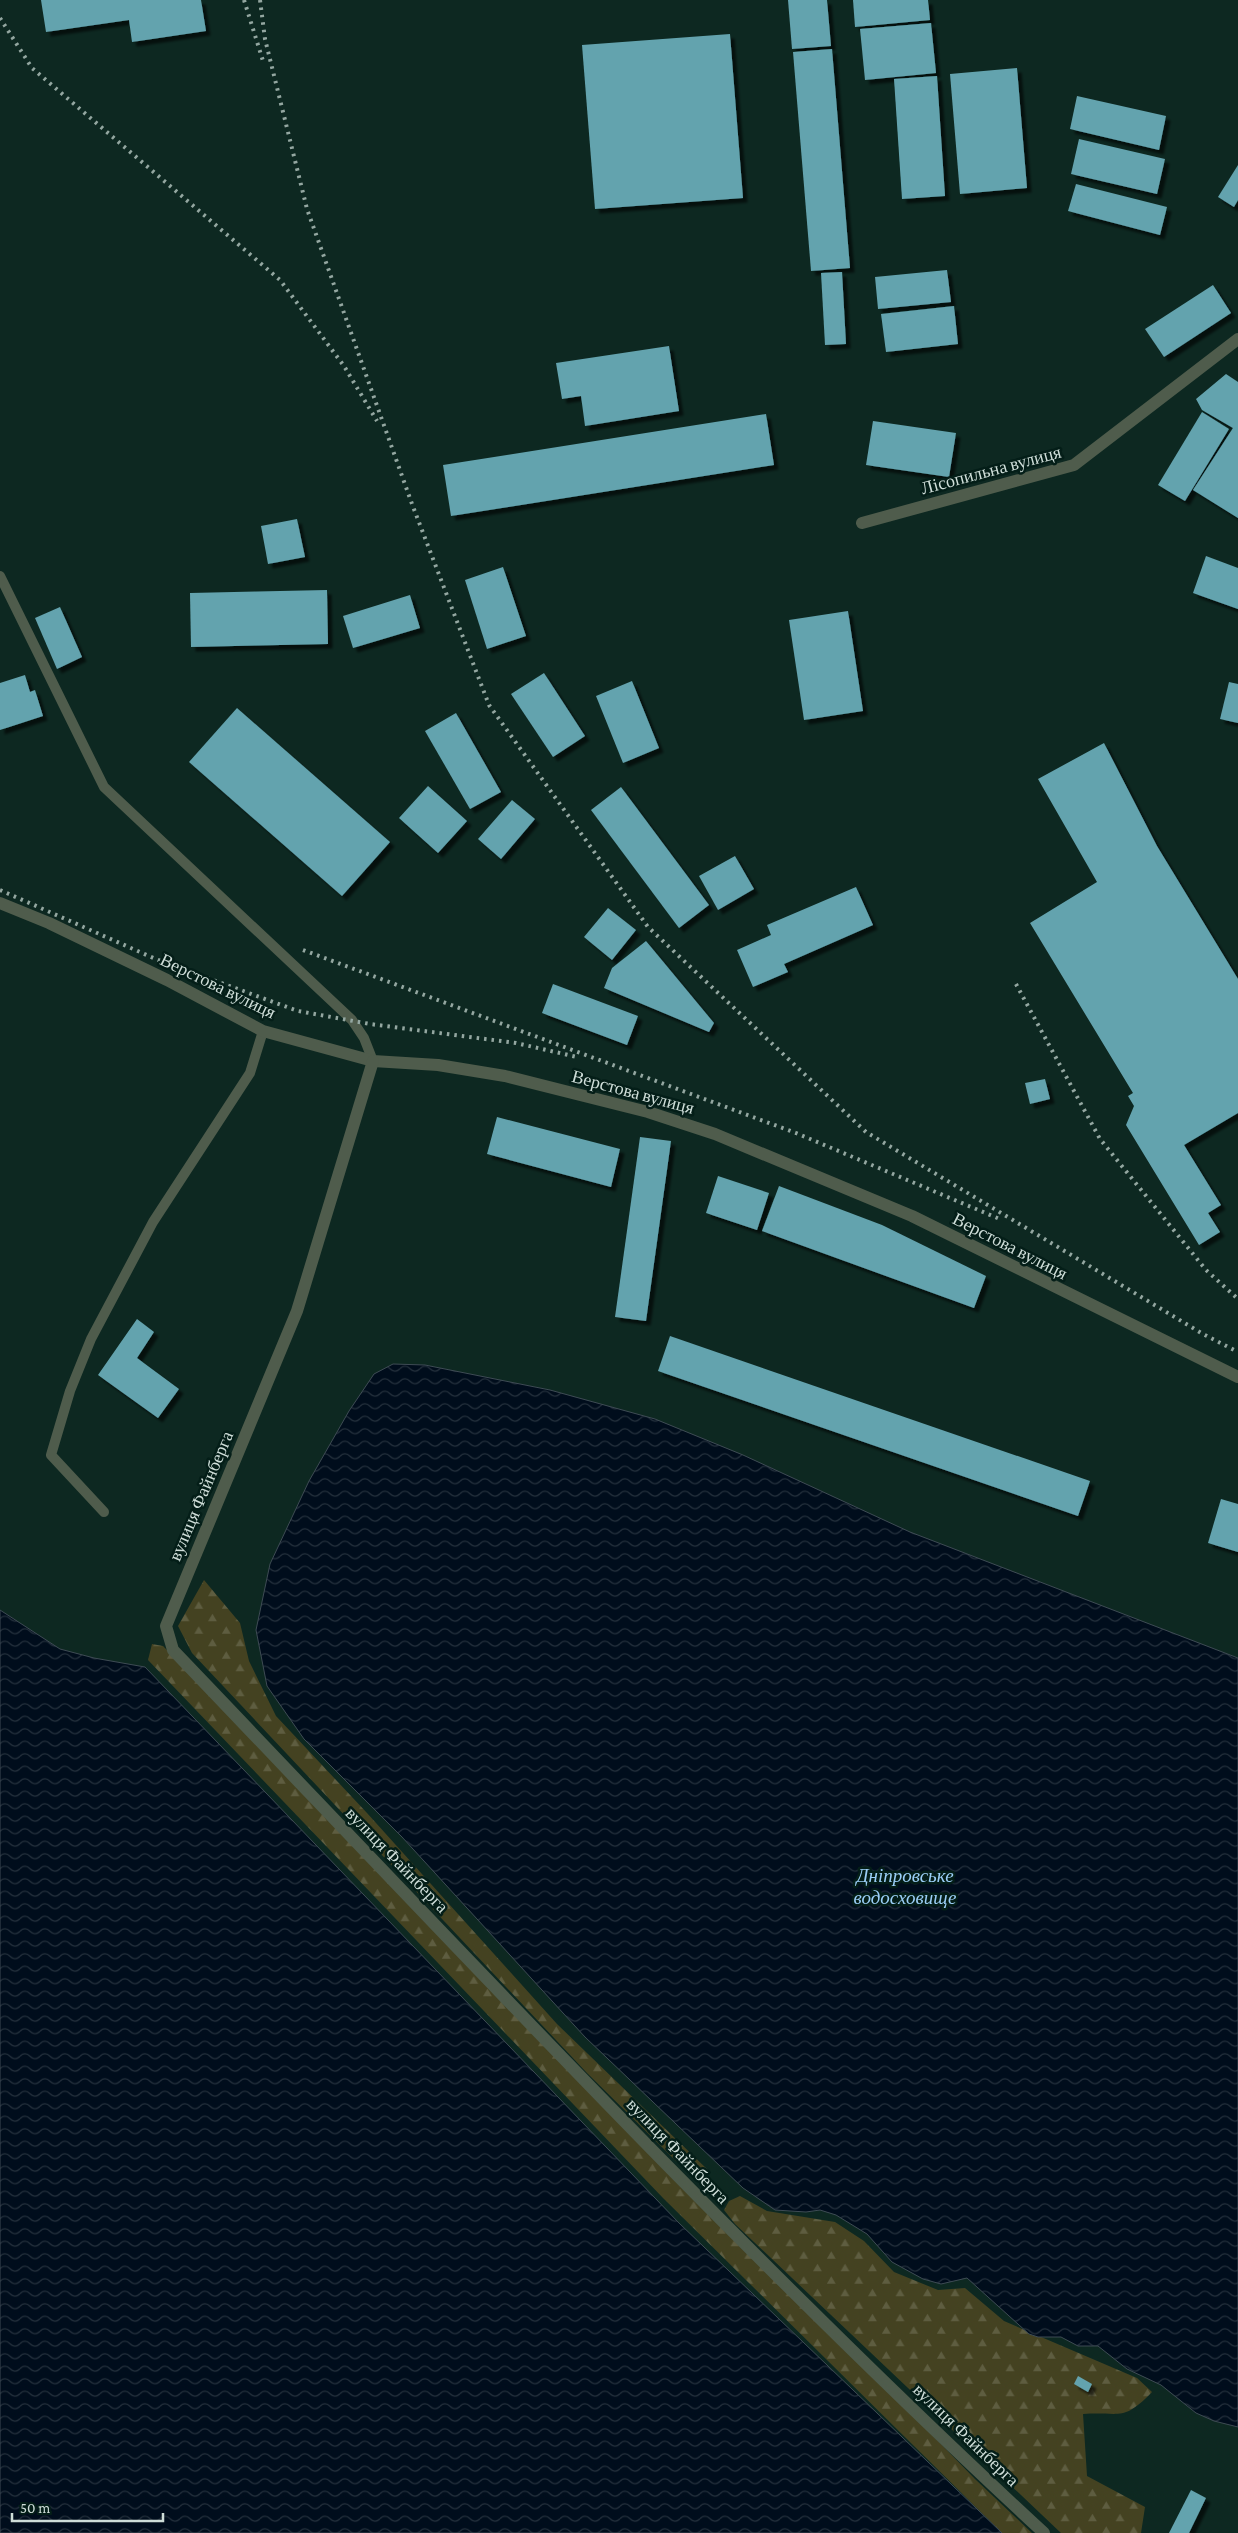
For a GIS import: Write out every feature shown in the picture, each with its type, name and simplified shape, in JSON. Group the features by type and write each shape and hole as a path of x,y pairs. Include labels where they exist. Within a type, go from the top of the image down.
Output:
{"street":[{"name":"Лісопильна вулиця","path":"862,523 1074,465 1238,340"},
{"name":"Верстова вулиця","path":"0,903 49,923 108,951 263,1031 373,1061 438,1065 505,1076 648,1112 715,1134 912,1216 1238,1377"},
{"name":"вулиця Файнберга","path":"373,1061 297,1311 166,1626 173,1650 672,2172 950,2446 1044,2533"}],"lane":[{"path":"0,576 104,787 352,1020 364,1038 373,1061"},
{"path":"104,1512 51,1454 70,1391 91,1339 153,1222 250,1074 263,1031"}],"green space":[{"path":"204,1580 240,1623 249,1661 276,1716 367,1813 557,2024 709,2171 702,2181 676,2161 587,2073 192,1653 178,1626"},
{"path":"152,1644 163,1646 975,2479 1032,2533 1002,2533 663,2198 148,1660"},
{"path":"740,2196 767,2211 835,2222 864,2241 894,2272 938,2290 965,2288 1004,2321 1137,2378 1152,2392 1134,2408 1120,2414 1083,2414 1087,2476 1145,2507 1141,2533 1061,2533 735,2224 724,2210 729,2201"}],"water":[{"name":"Дніпровське водосховище","path":"393,1364 425,1365 550,1390 655,1419 743,1455 910,1532 1238,1658 1238,2427 1214,2421 1196,2413 1161,2385 1127,2369 1098,2346 1078,2346 1061,2337 1038,2337 1029,2334 967,2278 941,2284 923,2279 892,2262 867,2234 836,2215 820,2210 806,2212 775,2210 743,2188 585,2037 402,1837 304,1739 267,1686 256,1630 270,1564 309,1481 349,1411 374,1374"},
{"path":"0,1610 60,1649 94,1658 145,1667 679,2223 1002,2533 0,2533"}],"building":[{"path":"41,0 201,0 206,31 132,42 129,20 46,32"},
{"path":"788,0 827,0 831,46 792,49"},
{"path":"853,0 928,0 930,20 855,27"},
{"path":"931,23 936,73 865,80 860,29"},
{"path":"730,34 743,198 595,209 582,45"},
{"path":"832,49 850,268 811,271 793,52"},
{"path":"1017,68 1027,188 960,194 950,74"},
{"path":"937,76 945,196 902,199 894,79"},
{"path":"1077,96 1166,116 1159,150 1070,129"},
{"path":"1079,139 1165,159 1157,194 1071,174"},
{"path":"1238,165 1238,200 1234,207 1218,197"},
{"path":"1076,184 1167,207 1160,235 1068,211"},
{"path":"947,270 951,302 878,309 875,277"},
{"path":"842,272 846,344 825,345 821,273"},
{"path":"1213,285 1231,313 1164,357 1145,329"},
{"path":"954,306 958,344 886,352 881,314"},
{"path":"669,346 679,411 585,426 581,396 562,399 556,363"},
{"path":"1226,374 1238,382 1238,518 1193,490 1233,428 1202,410 1196,399"},
{"path":"1202,412 1229,429 1185,501 1158,485"},
{"path":"766,414 774,465 451,516 443,465"},
{"path":"873,421 956,433 949,477 866,465"},
{"path":"297,519 305,557 268,564 261,526"},
{"path":"1206,556 1238,568 1238,609 1193,593"},
{"path":"503,567 526,636 487,649 465,580"},
{"path":"327,590 328,644 191,647 190,593"},
{"path":"410,595 420,628 353,648 343,616"},
{"path":"60,607 82,657 57,669 35,618"},
{"path":"848,611 863,711 804,720 789,620"},
{"path":"544,673 585,736 553,757 511,694"},
{"path":"25,675 30,692 35,690 43,716 0,730 0,683"},
{"path":"632,681 659,748 623,763 596,696"},
{"path":"1229,682 1238,684 1238,723 1220,719"},
{"path":"237,708 390,842 342,896 189,762"},
{"path":"456,713 501,792 470,809 425,731"},
{"path":"1104,743 1157,846 1238,979 1238,1113 1184,1145 1221,1205 1208,1213 1220,1232 1199,1245 1126,1125 1134,1106 1128,1096 1133,1093 1030,923 1097,882 1038,779"},
{"path":"428,786 467,821 438,853 399,818"},
{"path":"621,787 709,905 679,928 591,810"},
{"path":"512,800 535,819 501,859 478,839"},
{"path":"735,856 754,889 718,910 699,876"},
{"path":"856,887 873,925 784,964 788,972 753,987 737,950 771,935 767,925"},
{"path":"608,908 636,930 612,960 584,937"},
{"path":"646,941 714,1023 709,1032 604,988 612,968"},
{"path":"553,984 638,1016 627,1045 542,1013"},
{"path":"1045,1079 1050,1099 1030,1104 1025,1083"},
{"path":"497,1117 620,1149 611,1187 487,1154"},
{"path":"640,1137 671,1141 646,1321 615,1317"},
{"path":"718,1176 769,1193 757,1230 706,1213"},
{"path":"779,1186 882,1225 986,1276 974,1308 762,1231"},
{"path":"137,1319 154,1332 137,1358 179,1389 158,1418 98,1375"},
{"path":"670,1336 1090,1481 1078,1516 658,1371"},
{"path":"1221,1499 1238,1504 1238,1552 1208,1543"},
{"path":"1078,2376 1092,2384 1088,2392 1074,2384"},
{"path":"1191,2490 1206,2498 1189,2533 1169,2533"}],"railway":[{"path":"244,0 263,61"},
{"path":"260,0 265,39 307,209 412,504 489,705 648,927 866,1132 1203,1334 1238,1352"},
{"path":"0,18 32,68 280,280 344,366 377,421"},
{"path":"0,890 158,960 298,1011 370,1024 516,1043 577,1057"},
{"path":"303,950 796,1133 1002,1220"},
{"path":"1016,984 1100,1139 1206,1270 1238,1299"}]}
